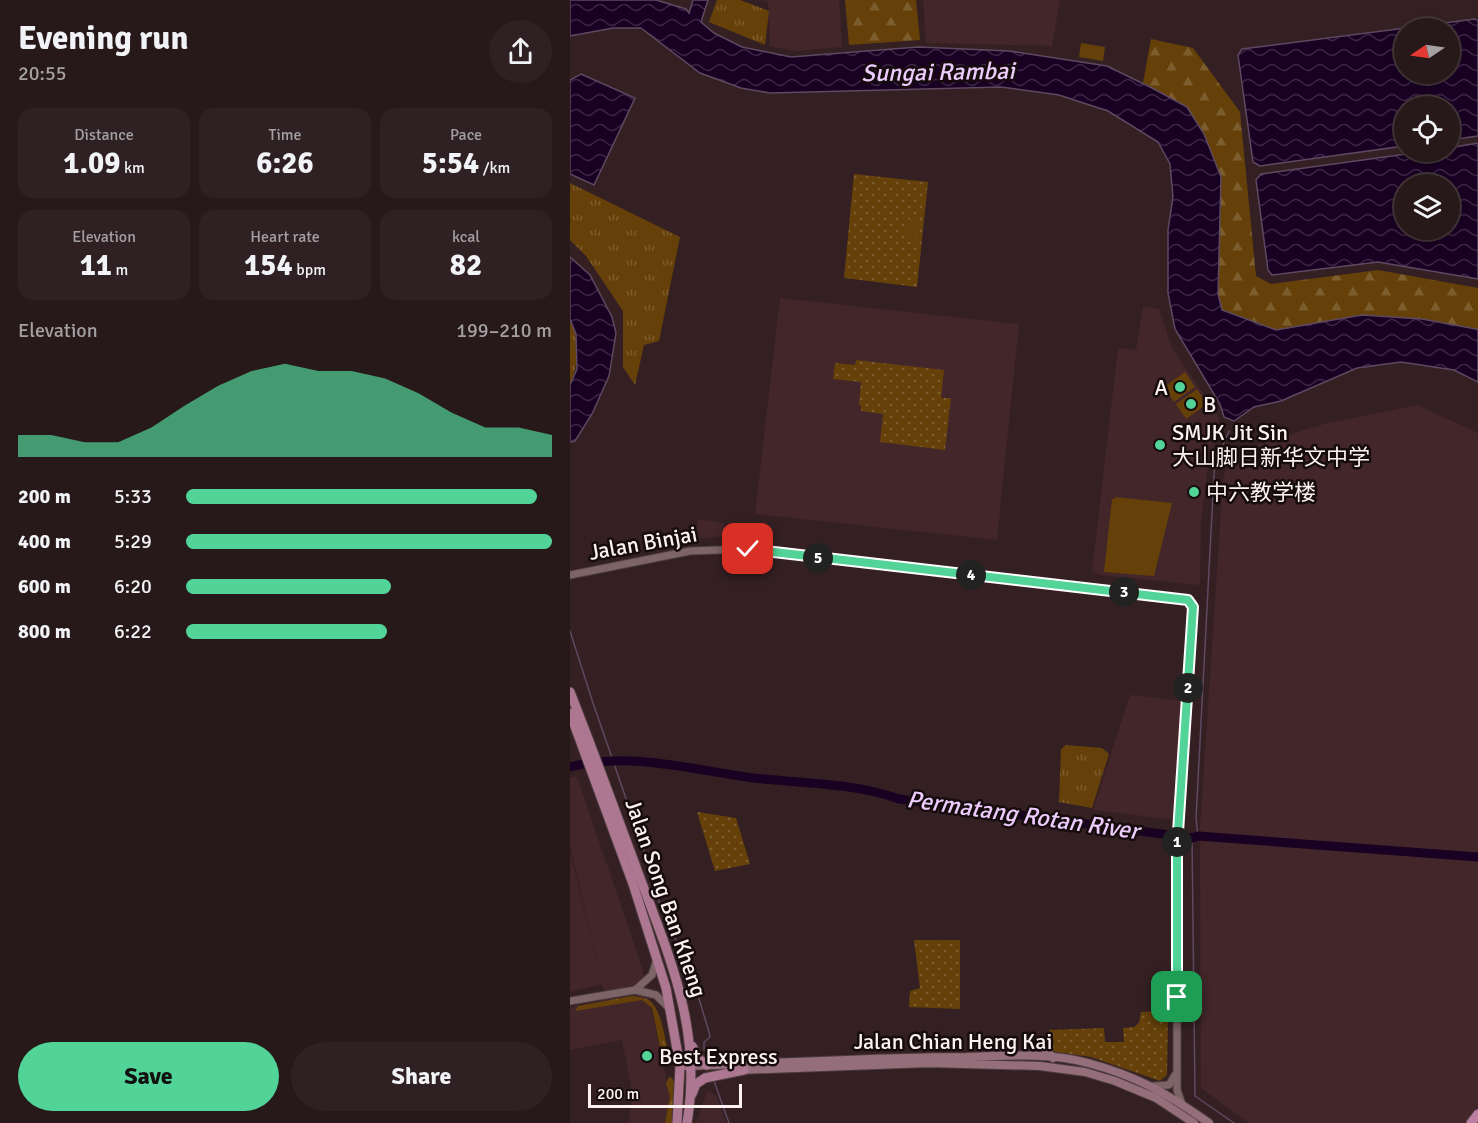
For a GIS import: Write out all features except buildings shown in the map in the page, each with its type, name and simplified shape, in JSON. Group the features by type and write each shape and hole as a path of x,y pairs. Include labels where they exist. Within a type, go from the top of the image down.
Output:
{"highway":[{"path":"1471,1123 1478,1114"}],"main road":[{"name":"Jalan Song Ban Kheng","path":"570,692 657,958 671,1011 680,1068 677,1123"},
{"name":"Jalan Song Ban Kheng","path":"570,713 590,751"},
{"name":"Jalan Song Ban Kheng","path":"597,771 681,993 691,1068 691,1095 687,1123"},
{"path":"689,1041 700,1060 707,1065"},
{"path":"1042,1046 1053,1058"},
{"name":"Jalan Chian Heng Kai","path":"691,1068 707,1065 868,1058 1041,1056 1086,1062 1131,1076 1154,1086 1209,1123"},
{"name":"Jalan Chian Heng Kai","path":"680,1068 744,1070 930,1063 1029,1065 1085,1072 1115,1081 1156,1098 1194,1123"},
{"path":"1029,1065 1039,1076"},
{"path":"691,1095 696,1084 705,1078 744,1070"}],"street":[{"name":"Jalan Binjai","path":"570,575 690,551 748,549 1188,600 1193,607 1177,847 1177,1072"},
{"path":"635,990 652,975 657,958"},
{"path":"570,1001 635,990 656,995 671,1011"},
{"path":"1154,1086 1169,1085 1177,1072"},
{"path":"1177,1072 1177,1090 1182,1104"}],"shaded area":[{"path":"762,0 839,0 842,47 796,51 770,46 768,2"},
{"path":"923,0 1060,0 1052,46 926,43"},
{"path":"780,298 1019,324 997,540 755,514"},
{"name":"SMJK Jit Sin 大山脚日新华文中学","path":"1143,306 1159,309 1172,348 1218,415 1220,427 1208,464 1201,524 1200,585 1100,575 1092,571 1118,348 1136,350"},
{"path":"1417,405 1478,433 1478,1106 1465,1123 1249,1123 1201,1088 1200,828 1223,480 1230,453 1324,424"},
{"path":"698,519 724,523 723,537 695,538"},
{"path":"1130,695 1185,701 1176,820 1093,810"},
{"path":"577,777 642,967 670,1096 665,1123 628,1123 633,1096 622,1040 570,1050 570,1007 606,1000 602,984 570,992 570,852 601,978 570,846 570,778"},
{"path":"707,1091 716,1095 726,1123 696,1123"}],"green space":[{"path":"717,0 740,0 769,11 765,45 709,22"},
{"path":"845,0 916,0 920,40 849,45"},
{"path":"1151,39 1193,48 1240,112 1256,276 1271,284 1378,270 1478,288 1478,330 1422,319 1362,315 1276,330 1222,310 1187,107 1143,83"},
{"path":"1081,43 1105,47 1103,61 1079,57"},
{"path":"854,174 928,182 917,287 844,278"},
{"path":"570,183 680,237 659,341 644,345 635,385 623,367 623,311 586,256 570,240"},
{"path":"906,219 918,221 915,242 904,241"},
{"path":"570,319 577,352 570,385"},
{"path":"856,360 944,370 941,398 951,398 945,450 880,442 883,414 861,411 861,405 859,405 861,382 833,379 835,363 855,365"},
{"name":"A","path":"1185,372 1195,387 1174,402 1164,387"},
{"name":"B","path":"1197,389 1207,404 1186,419 1176,404"},
{"path":"1115,497 1172,503 1154,576 1104,572 1112,499"},
{"path":"1066,745 1102,748 1109,754 1092,808 1059,802 1061,749"},
{"path":"697,812 736,818 750,864 715,871"},
{"path":"914,940 960,940 960,1009 909,1007 910,991 920,988"},
{"path":"632,996 648,1000 658,1012 669,1059 666,1062 663,1062 652,1008 642,1000 575,1011 578,1006"},
{"path":"1168,1011 1167,1075 1160,1081 1091,1057 1050,1051 1049,1030 1104,1028 1105,1042 1124,1042 1123,1028 1134,1027 1139,1023 1141,1012"},
{"path":"669,1077 674,1083 672,1123 665,1123 670,1096 666,1083"}],"water":[{"name":"Sungai Rambai","path":"570,0 656,0 686,9 689,13 693,0 708,0 701,22 714,33 742,47 791,57 918,47 1009,51 1107,66 1187,107 1204,134 1221,177 1218,294 1222,310 1276,330 1362,315 1422,319 1476,329 1478,330 1478,382 1454,370 1401,362 1357,368 1281,401 1254,407 1234,421 1224,417 1220,404 1175,329 1168,293 1168,230 1173,197 1170,164 1158,142 1108,111 1059,95 1001,87 770,93 741,88 700,73 641,28 613,28 570,36"},
{"path":"1475,19 1478,21 1478,136 1460,138 1460,96 1394,96 1394,147 1260,166 1253,162 1238,55 1242,49 1394,29 1394,84 1460,84 1460,21"},
{"path":"581,74 635,98 594,185 570,174 570,80"},
{"path":"1478,143 1478,279 1378,262 1272,275 1268,270 1256,180 1261,174 1394,156 1394,162 1460,162 1460,146"},
{"path":"570,257 590,275 612,317 616,333 609,376 592,414 575,441 570,442 570,385 577,369 576,334 570,319"}],"waterway":[{"path":"1198,836 1196,818 1214,475 1215,464 1229,431"},
{"path":"570,631 652,874 661,909 690,969 710,1037 704,1042 704,1050"},
{"name":"Permatang Rotan River","path":"570,767 615,761 662,763 753,778 827,784 899,799 1192,838 1198,836 1478,857"},
{"path":"1192,838 1195,1096 1234,1123"},
{"path":"714,1081 729,1123"}],"place":[{"name":"A","path":"1180,387"},
{"name":"B","path":"1191,404"},
{"name":"SMJK Jit Sin 大山脚日新华文中学","path":"1160,445"},
{"name":"中六教学楼","path":"1194,492"},
{"name":"Best Express","path":"647,1056"}],"route":[{"path":"748,549 1101,589 1188,600 1192,603 1177,847 1177,997"}]}
